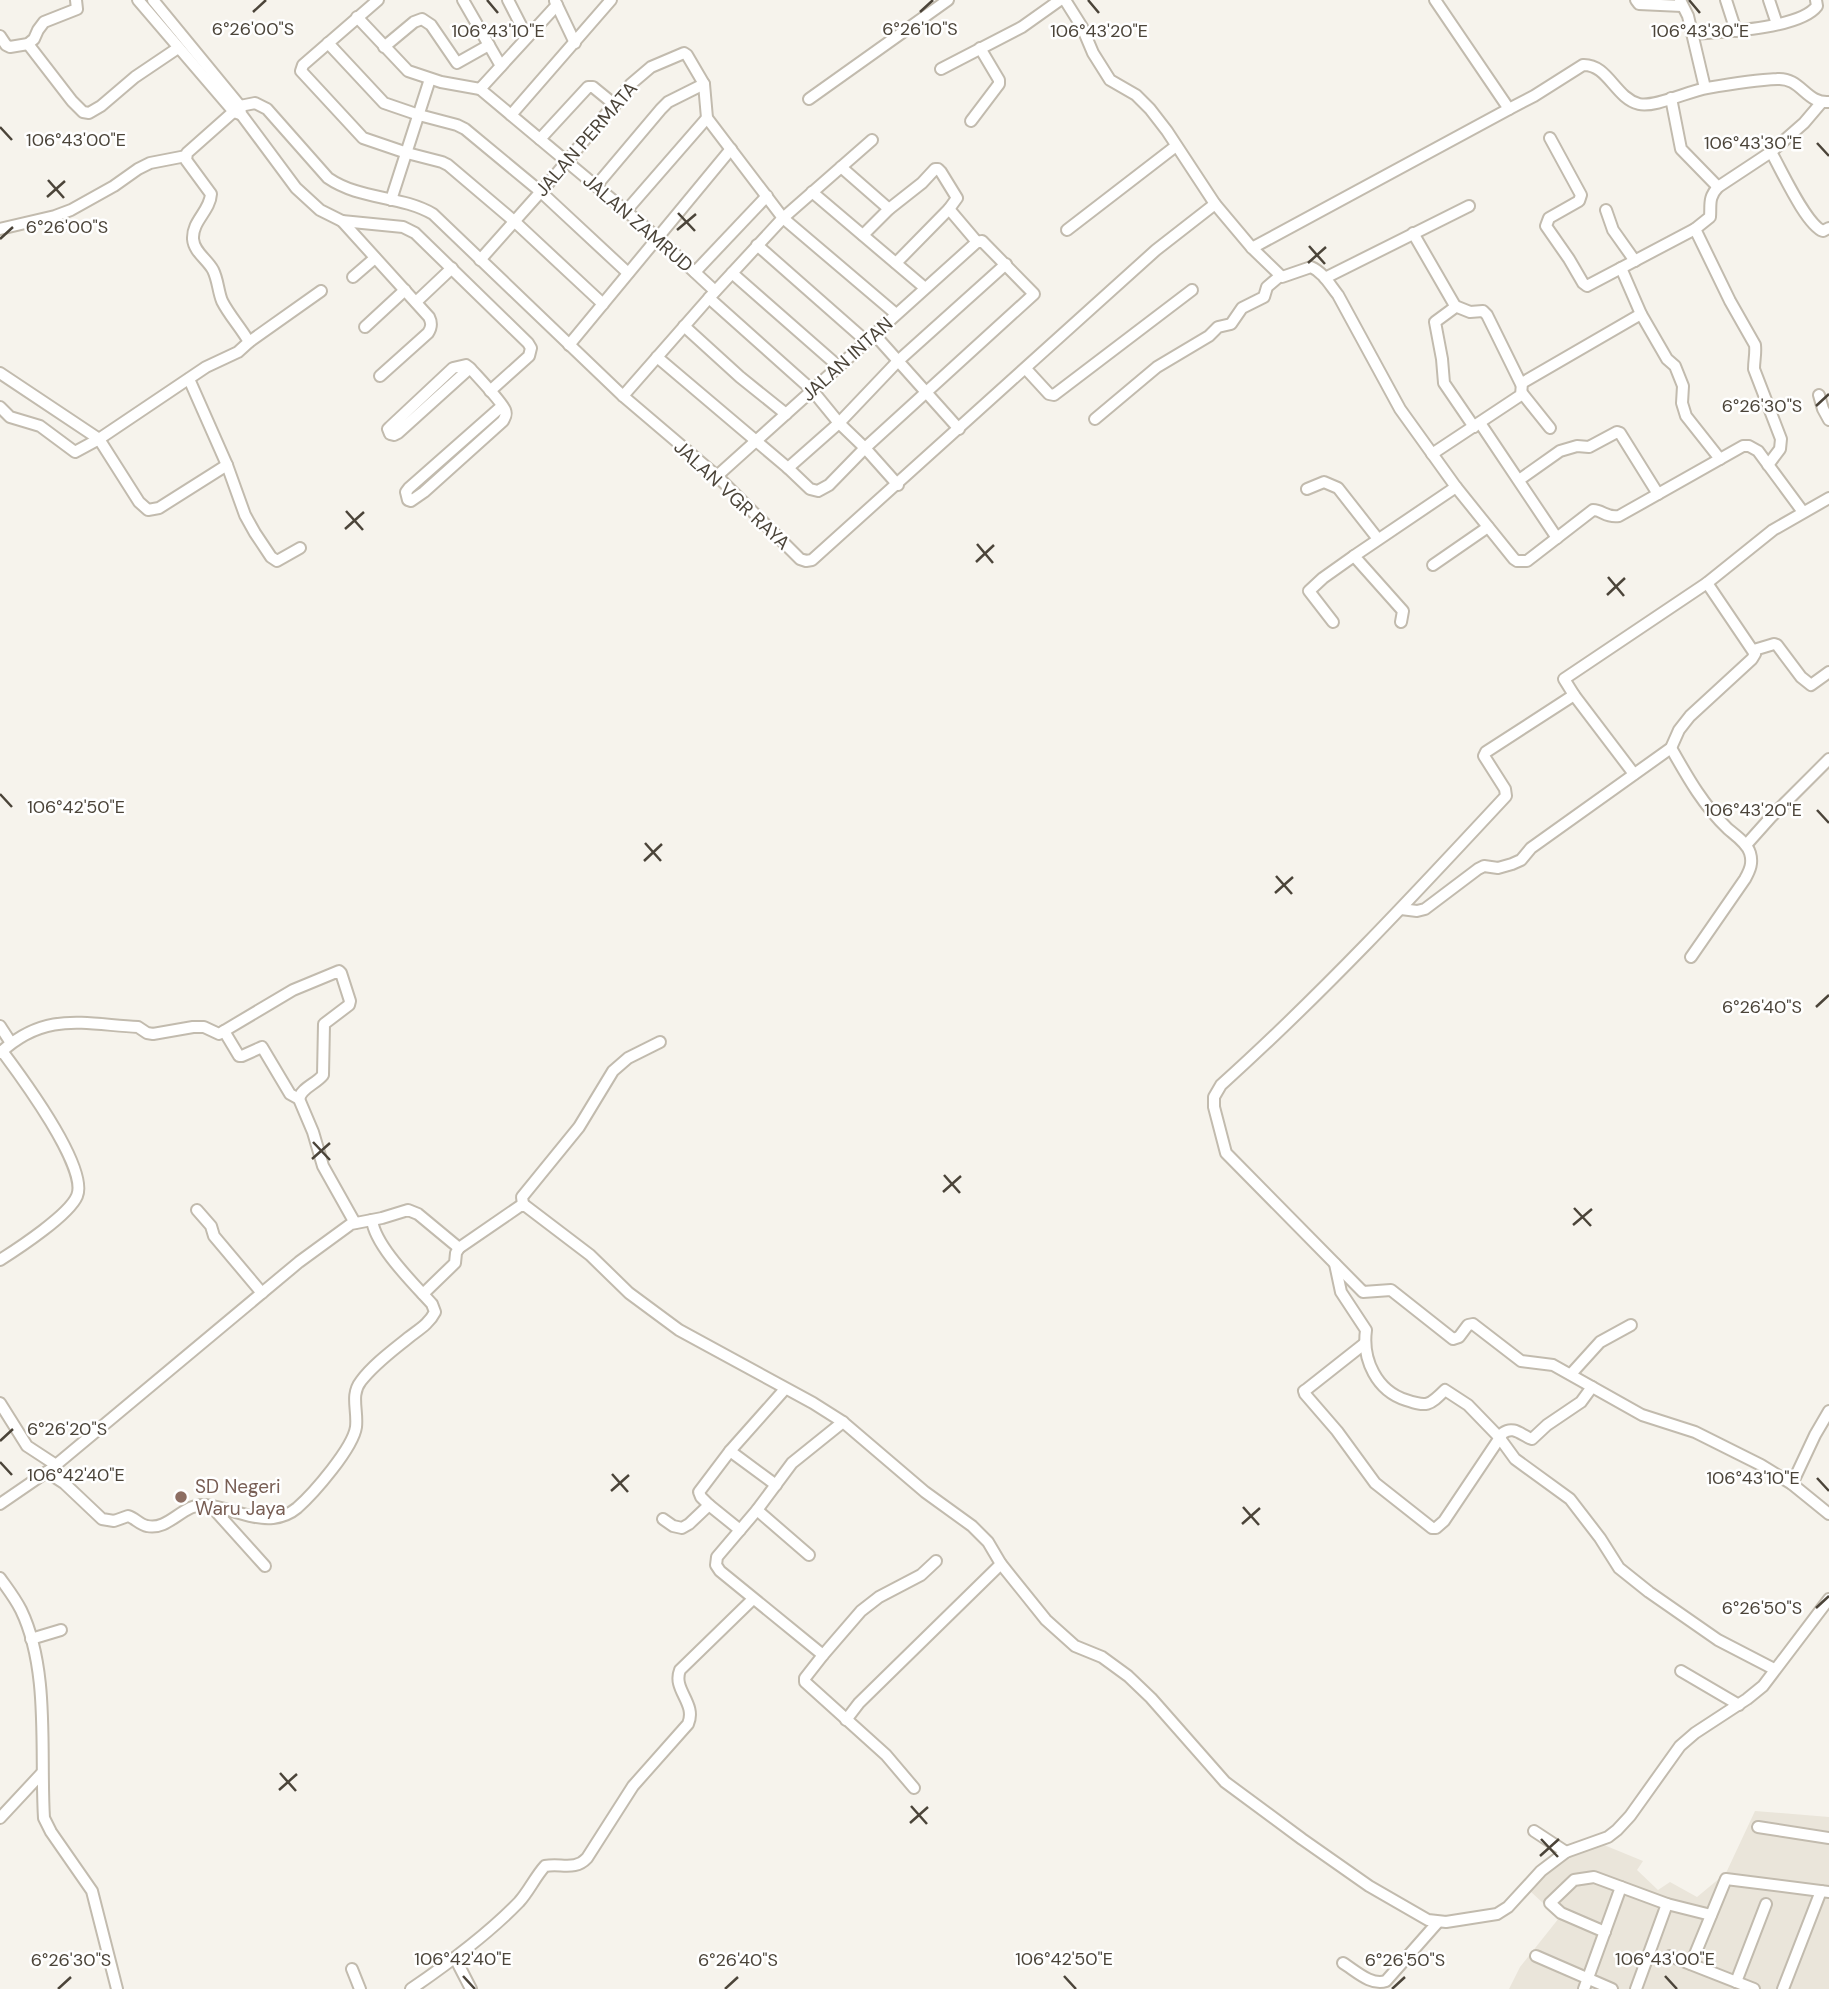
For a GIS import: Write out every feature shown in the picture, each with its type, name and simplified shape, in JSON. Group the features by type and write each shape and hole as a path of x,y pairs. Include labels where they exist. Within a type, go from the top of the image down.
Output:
{"street":[{"path":"0,36 10,47 28,44 44,22 77,9 76,0"},
{"path":"138,0 178,48 238,111"},
{"path":"153,0 302,194 320,210 342,221 409,229 452,268 531,348 526,361 490,391"},
{"path":"378,0 303,65 303,72 363,138 448,165 514,221 603,304"},
{"path":"463,0 501,66"},
{"path":"508,0 527,37"},
{"path":"810,99 931,5 948,0"},
{"path":"941,69 1021,27 1059,0"},
{"path":"1065,0 1110,80 1143,101 1159,119 1215,204 1280,276"},
{"path":"1435,0 1509,109"},
{"path":"1636,0 1639,4 1681,3 1688,16 1705,88"},
{"path":"1726,0 1736,31"},
{"path":"1769,0 1777,24"},
{"path":"1692,34 1736,31 1777,24 1806,16 1817,6 1816,0"},
{"path":"480,89 556,2 575,43"},
{"path":"510,115 575,43 607,2"},
{"name":"JALAN ZAMRUD","path":"357,17 408,71 430,79 480,89 657,237 812,390 839,423 898,485"},
{"path":"384,47 414,22 422,19 428,22 457,64 489,45"},
{"path":"328,43 384,103 465,129 541,192 628,273"},
{"path":"28,44 72,102 83,112 89,113 178,48"},
{"path":"971,121 999,85 999,80 981,48"},
{"name":"JALAN PERMATA","path":"480,260 567,162 631,84 650,67 681,54 687,55 704,84 707,118"},
{"path":"1252,248 1534,96 1583,65 1599,69 1627,99 1637,104 1648,105 1705,88 1780,78 1793,81 1812,98 1825,102 1771,152 1718,187 1709,201 1710,217 1695,229 1587,286 1546,226 1549,218 1579,201 1581,195 1550,138"},
{"path":"391,200 430,79"},
{"path":"596,186 661,108 704,84"},
{"path":"540,139 588,87 593,87 615,105"},
{"path":"1671,98 1681,149 1718,187"},
{"name":"JALAN VGR RAYA","path":"238,111 255,103 267,109 328,178 349,190 417,206 433,214 623,396 717,476 800,559 806,561 812,560 898,485 1156,250 1215,204"},
{"path":"0,229 71,210 150,163 186,156 238,111"},
{"path":"626,211 707,118 783,218 896,314"},
{"path":"623,396 783,218 872,140"},
{"path":"1067,230 1176,146"},
{"path":"569,345 731,149"},
{"path":"1771,152 1814,226 1823,231 1829,228"},
{"path":"186,156 187,163 211,194 211,200 197,220 194,230 195,245 214,271 224,304 249,342"},
{"path":"841,166 889,209"},
{"path":"863,235 889,209 938,169 957,198 896,263"},
{"path":"812,192 925,288"},
{"path":"695,272 767,196"},
{"path":"1325,278 1469,206"},
{"path":"657,357 810,489 818,491 829,485 864,448 1034,294 982,241 976,242 949,209"},
{"path":"1606,210 1614,230 1635,261"},
{"path":"342,221 432,322 428,333 380,376"},
{"path":"1695,229 1755,345 1754,369 1781,439 1780,449 1768,465"},
{"path":"1413,233 1455,306 1471,312 1486,313 1522,389 1550,428"},
{"name":"JALAN INTAN","path":"717,476 976,242"},
{"path":"757,245 898,361 959,429"},
{"path":"353,277 375,258"},
{"path":"788,468 839,423 898,361 1006,264"},
{"path":"1095,419 1160,365 1209,336 1218,327 1231,324 1242,308 1264,297 1267,286 1280,276 1311,267 1325,278 1338,295 1396,403 1456,487 1517,562 1527,561 1592,510 1607,516 1619,516 1743,446 1758,451 1803,512"},
{"path":"416,302 452,268"},
{"path":"1621,268 1641,314 1667,359 1675,366 1682,386 1682,403 1686,416 1720,459"},
{"path":"732,273 838,366"},
{"path":"1026,369 1049,394 1054,395 1192,289"},
{"path":"365,327 405,290"},
{"path":"2,413 40,426 75,452 99,439 211,364 238,352 321,291"},
{"path":"1455,306 1435,322 1444,383 1519,480 1557,538"},
{"path":"1432,454 1477,425 1522,389 1641,314"},
{"path":"684,326 786,414"},
{"path":"470,368 398,433 390,434 390,427 453,368 461,365 470,368 502,405 506,413 503,421 416,498 408,500 406,492 409,488 502,405"},
{"path":"0,373 99,439 139,502 148,510 159,508 227,465"},
{"path":"189,379 227,465 245,515 271,557 277,561 300,548"},
{"path":"1819,396 1829,420"},
{"path":"1519,480 1560,451 1577,446 1589,447 1617,432 1658,494"},
{"path":"1307,489 1324,482 1338,488 1378,539"},
{"path":"1333,622 1309,591 1378,539 1456,487"},
{"path":"1634,774 1564,679 1707,583 1773,530 1829,498"},
{"path":"1433,565 1488,527"},
{"path":"1354,556 1403,611 1401,622"},
{"path":"1401,909 1425,909 1478,869 1490,866 1498,868 1521,860 1531,848 1671,748 1679,730 1690,716 1755,654 1707,583"},
{"path":"1754,650 1776,644 1801,677 1811,685 1829,672"},
{"path":"1574,695 1484,754 1505,789 1506,796 1401,909 1283,1028 1221,1085 1214,1097 1216,1119 1226,1153 1363,1292 1391,1290 1451,1338 1459,1337 1468,1325 1473,1324 1521,1361 1553,1365 1653,1419 1695,1432 1762,1465 1792,1484 1829,1514"},
{"path":"1671,748 1714,816 1746,845 1752,865 1691,957"},
{"path":"1746,845 1770,817 1829,759"},
{"path":"4,1049 37,1028 61,1022 138,1027 153,1034 204,1027 219,1034 293,990 340,972 349,1005 324,1024 323,1075 301,1092 299,1099"},
{"path":"0,1026 4,1049 60,1138 79,1183 79,1192 72,1205 41,1232 0,1261"},
{"path":"224,1031 239,1056 262,1047 290,1094 299,1099 323,1166 355,1223"},
{"path":"660,1042 628,1058 613,1071 586,1118 522,1197 523,1203 590,1255 629,1293 679,1330 843,1422 925,1492 972,1526 988,1542 1001,1564 1033,1605 1063,1636 1075,1646 1114,1664 1128,1676 1225,1782 1369,1886 1427,1920 1459,1921 1502,1912 1541,1871 1566,1852 1608,1837 1617,1830 1680,1746 1763,1685 1829,1599"},
{"path":"423,1294 455,1263 459,1248 523,1203"},
{"path":"197,1210 211,1226 214,1236 262,1293"},
{"path":"0,1504 51,1469 342,1229 401,1211 413,1212 459,1248"},
{"path":"0,1403 27,1446 102,1519 108,1521 128,1516 153,1527 195,1505 273,1518 296,1510 344,1454 356,1426 355,1393 360,1381 433,1316 434,1308 393,1259 373,1230 372,1220"},
{"path":"1335,1263 1341,1292 1366,1330 1364,1344 1373,1374 1392,1396 1422,1405 1434,1401 1444,1390 1468,1405 1516,1459 1570,1499 1619,1568 1718,1640 1774,1669"},
{"path":"1571,1374 1600,1342 1631,1325"},
{"path":"1364,1344 1304,1391 1305,1394 1337,1431 1375,1483 1432,1528 1444,1521 1499,1437 1507,1430 1514,1430 1533,1439 1547,1425 1581,1402 1592,1387"},
{"path":"740,1530 701,1497 699,1492 730,1451 785,1389"},
{"path":"1792,1484 1829,1410"},
{"path":"823,1655 753,1599 716,1565 717,1557 798,1456 843,1422"},
{"path":"730,1451 776,1485"},
{"path":"663,1519 682,1528 709,1504"},
{"path":"211,1506 265,1566"},
{"path":"757,1510 809,1555"},
{"path":"914,1788 886,1755 805,1682 805,1678 861,1612 879,1597 921,1575 936,1561"},
{"path":"846,1720 859,1703 1001,1564"},
{"path":"0,1578 20,1609 31,1639 40,1688 44,1818 92,1891 117,1989"},
{"path":"411,1989 500,1921 545,1867 574,1867 587,1858 633,1786 688,1724 691,1713 678,1684 680,1670 753,1599"},
{"path":"31,1639 61,1630"},
{"path":"1681,1671 1739,1705"},
{"path":"0,1818 41,1773"},
{"path":"1758,1827 1829,1838"},
{"path":"1534,1831 1566,1852"},
{"path":"1605,1932 1561,1913 1550,1903 1574,1880 1594,1877 1667,1904 1711,1915"},
{"path":"1691,1964 1726,1880 1825,1892 1783,1989"},
{"path":"1586,1984 1621,1887"},
{"path":"1636,1989 1667,1904"},
{"path":"1736,1982 1766,1904"},
{"path":"1343,1963 1376,1983 1382,1983 1438,1922"},
{"path":"1536,1956 1586,1984 1612,1989"},
{"path":"1670,1956 1754,1989"},
{"path":"455,1958 471,1989"},
{"path":"352,1969 360,1989"}],"shaded area":[{"path":"1755,1811 1829,1817 1829,1989 1509,1989 1520,1967 1559,1918 1530,1891 1557,1862 1604,1845 1643,1861 1637,1870 1658,1890 1670,1882 1697,1897 1726,1873"}],"place":[{"name":"SD Negeri Waru Jaya","path":"181,1497"}]}
